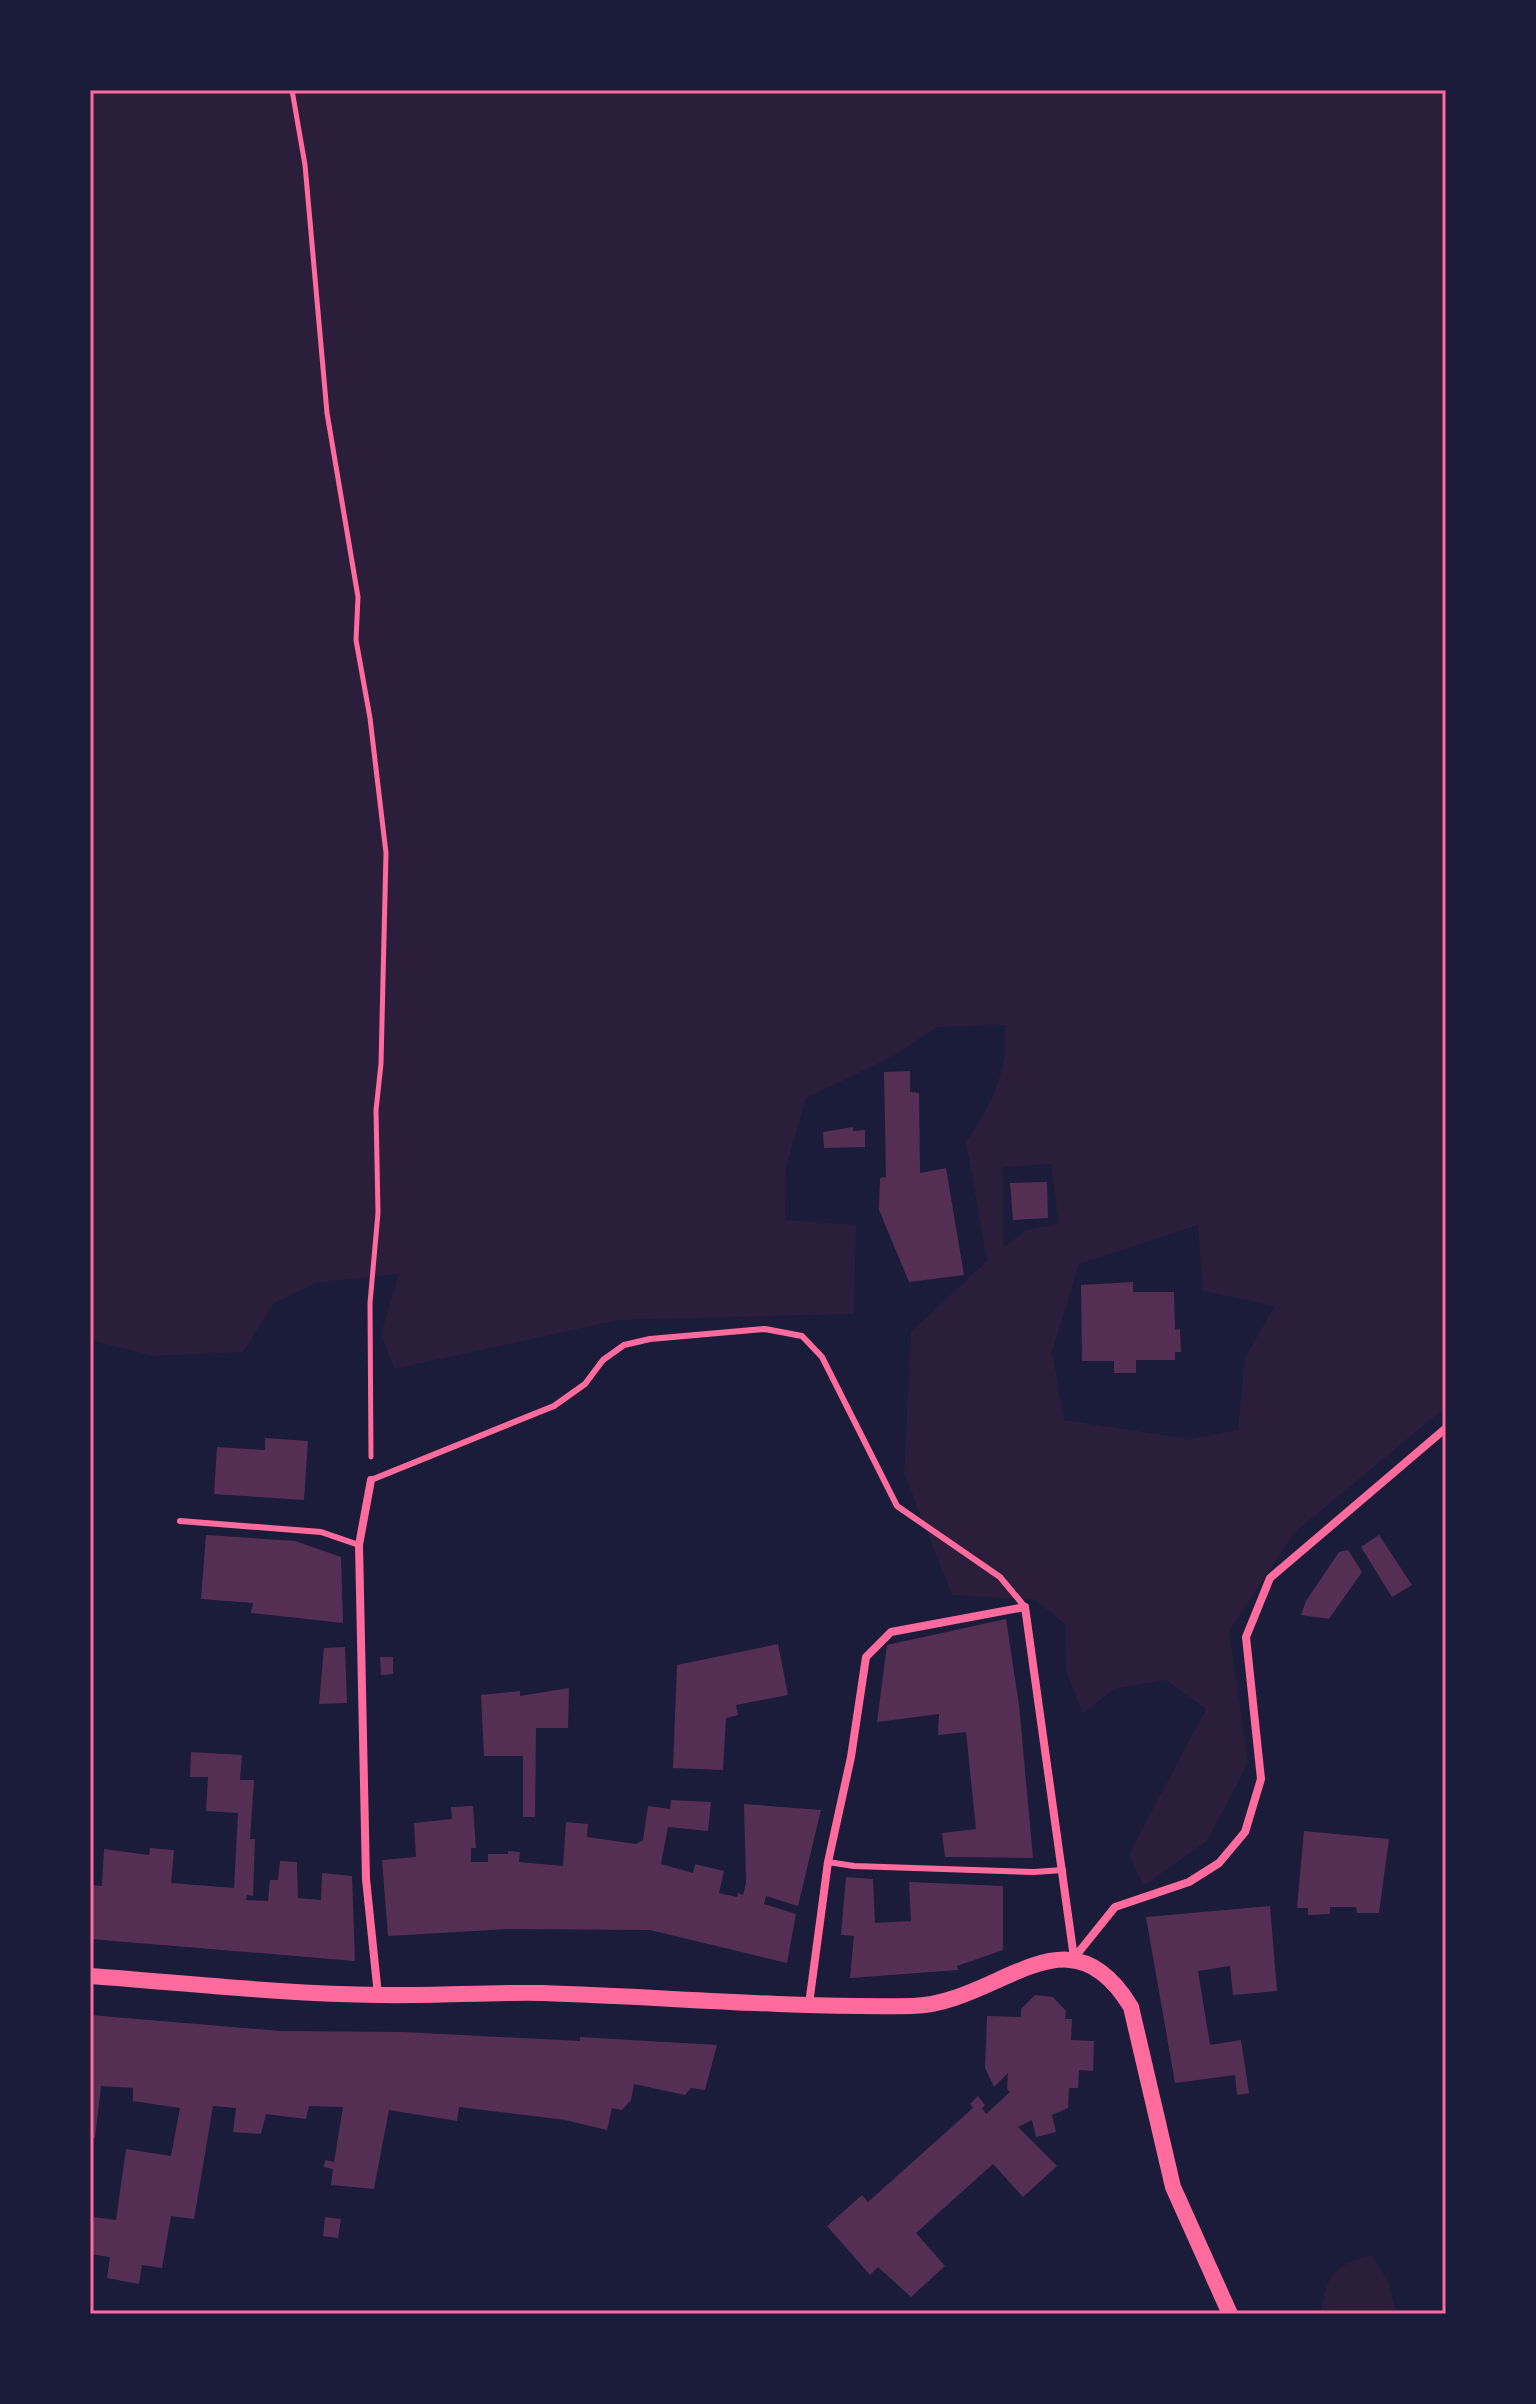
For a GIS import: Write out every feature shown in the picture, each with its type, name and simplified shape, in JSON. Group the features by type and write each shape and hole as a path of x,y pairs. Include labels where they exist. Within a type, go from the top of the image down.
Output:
{"main road":[{"path":"90,1976 378,1995 541,1993 809,2005 917,2006 961,1998 1040,1963 1060,1957 1074,1958 1095,1965 1119,1986 1131,2007 1173,2187 1230,2314"}],"street":[{"path":"1074,1958 1115,1907 1189,1882 1219,1863 1245,1832 1261,1779 1246,1637 1270,1578 1446,1428"},
{"path":"371,1480 359,1545 366,1879 378,1995"},
{"path":"809,2005 828,1862 851,1757 866,1657 891,1632 1025,1607 1074,1958"}],"lane":[{"path":"371,1480 554,1406 585,1384 603,1360 624,1345 650,1339 765,1329 777,1331 802,1336 822,1357 897,1506 1000,1577 1025,1607"},
{"path":"180,1521 321,1532 359,1545"},
{"path":"828,1862 854,1866 1019,1872 1063,1870"}],"path":[{"path":"292,90 305,165 327,413 358,597 356,640 370,718 386,853 381,1064 376,1110 378,1213 370,1303 371,1480"}],"shaded area":[{"path":"90,90 1446,90 1446,1407 1294,1533 1229,1631 1248,1763 1207,1841 1143,1886 1129,1854 1206,1709 1166,1680 1113,1689 1083,1714 1066,1670 1065,1624 1035,1600 952,1595 904,1473 911,1332 987,1261 966,1142 984,1113 1001,1073 1005,1025 937,1027 892,1057 806,1098 786,1168 785,1220 856,1225 854,1314 619,1320 394,1369 381,1333 399,1274 316,1283 274,1303 243,1352 154,1356 90,1340","holes":["1051,1164 1059,1224 1026,1230 1004,1247 1003,1167","1198,1225 1203,1291 1275,1306 1245,1357 1238,1430 1190,1439 1064,1420 1052,1352 1079,1264"]},
{"path":"1371,2255 1389,2282 1396,2314 1321,2314 1326,2290 1334,2274 1348,2263"}],"building":[{"path":"910,1071 910,1092 919,1093 920,1173 946,1168 964,1275 909,1282 879,1210 880,1178 886,1177 884,1072"},
{"path":"853,1127 853,1131 865,1130 865,1147 824,1148 823,1132"},
{"path":"1047,1182 1048,1218 1013,1220 1010,1183"},
{"path":"1133,1282 1133,1292 1174,1292 1175,1330 1180,1329 1181,1352 1175,1352 1175,1360 1136,1360 1136,1373 1114,1373 1114,1361 1082,1361 1081,1285"},
{"path":"265,1438 308,1441 304,1500 214,1494 217,1447 265,1450"},
{"path":"206,1535 295,1541 341,1557 343,1623 251,1613 253,1603 201,1599"},
{"path":"1379,1535 1412,1585 1392,1597 1361,1547"},
{"path":"1348,1550 1362,1572 1329,1619 1301,1615 1306,1601 1339,1552"},
{"path":"1006,1619 1019,1705 1033,1858 945,1857 942,1833 976,1829 966,1732 938,1735 939,1714 877,1722 887,1645"},
{"path":"778,1644 788,1695 736,1705 738,1715 726,1718 723,1770 673,1768 677,1665"},
{"path":"345,1647 347,1703 319,1704 324,1648"},
{"path":"380,1657 393,1657 393,1674 381,1675"},
{"path":"569,1688 568,1728 536,1728 535,1817 523,1817 523,1756 484,1756 481,1695 520,1691 520,1696"},
{"path":"191,1752 242,1755 240,1780 254,1780 250,1839 255,1839 253,1896 247,1895 246,1900 268,1901 270,1880 278,1880 280,1861 297,1862 298,1898 321,1900 322,1873 352,1876 355,1961 90,1939 90,1885 102,1886 104,1849 149,1855 150,1848 174,1850 171,1883 234,1888 238,1813 206,1811 208,1777 190,1777"},
{"path":"671,1800 711,1802 708,1831 668,1827 661,1864 693,1873 695,1864 724,1871 719,1893 737,1897 738,1893 743,1895 746,1883 744,1804 821,1810 798,1906 766,1896 764,1904 796,1914 787,1963 650,1930 508,1929 388,1936 382,1860 416,1857 414,1823 452,1819 451,1807 473,1806 476,1848 471,1848 471,1862 488,1862 488,1854 508,1854 508,1851 520,1852 519,1862 563,1866 566,1822 588,1824 587,1837 636,1844 643,1840 648,1806 670,1809"},
{"path":"1304,1831 1389,1839 1379,1913 1357,1913 1356,1907 1330,1907 1330,1914 1308,1915 1308,1908 1297,1908"},
{"path":"846,1877 873,1879 875,1923 911,1921 909,1882 1003,1886 1003,1950 957,1966 958,1970 850,1978 854,1936 841,1935"},
{"path":"1270,1906 1277,1991 1233,1995 1230,1966 1198,1971 1210,2045 1241,2040 1249,2093 1237,2095 1235,2075 1175,2083 1146,1917"},
{"path":"1035,1995 1053,1997 1066,2011 1065,2019 1072,2019 1071,2040 1094,2041 1093,2071 1079,2070 1078,2088 1069,2088 1068,2108 1052,2115 1056,2132 1036,2137 1032,2120 1018,2127 1057,2166 1023,2197 993,2164 916,2233 945,2266 911,2297 878,2267 870,2275 827,2226 862,2195 868,2202 973,2108 970,2104 978,2096 985,2105 982,2108 986,2114 1010,2092 1007,2089 1008,2073 994,2087 985,2068 987,2016 1021,2017 1021,2009"},
{"path":"90,2015 281,2031 403,2032 580,2041 580,2037 717,2045 705,2090 691,2088 685,2095 634,2084 631,2100 622,2110 612,2108 607,2130 565,2120 459,2107 457,2121 389,2110 374,2189 331,2185 333,2169 324,2167 325,2160 334,2162 343,2107 309,2106 306,2119 266,2114 261,2134 233,2132 236,2108 213,2106 194,2219 171,2216 162,2268 142,2265 139,2284 107,2278 110,2257 90,2254 94,2217 116,2220 126,2149 171,2156 180,2108 133,2101 133,2088 101,2086 95,2138 90,2137"},
{"path":"325,2217 341,2219 338,2238 323,2236"}]}
